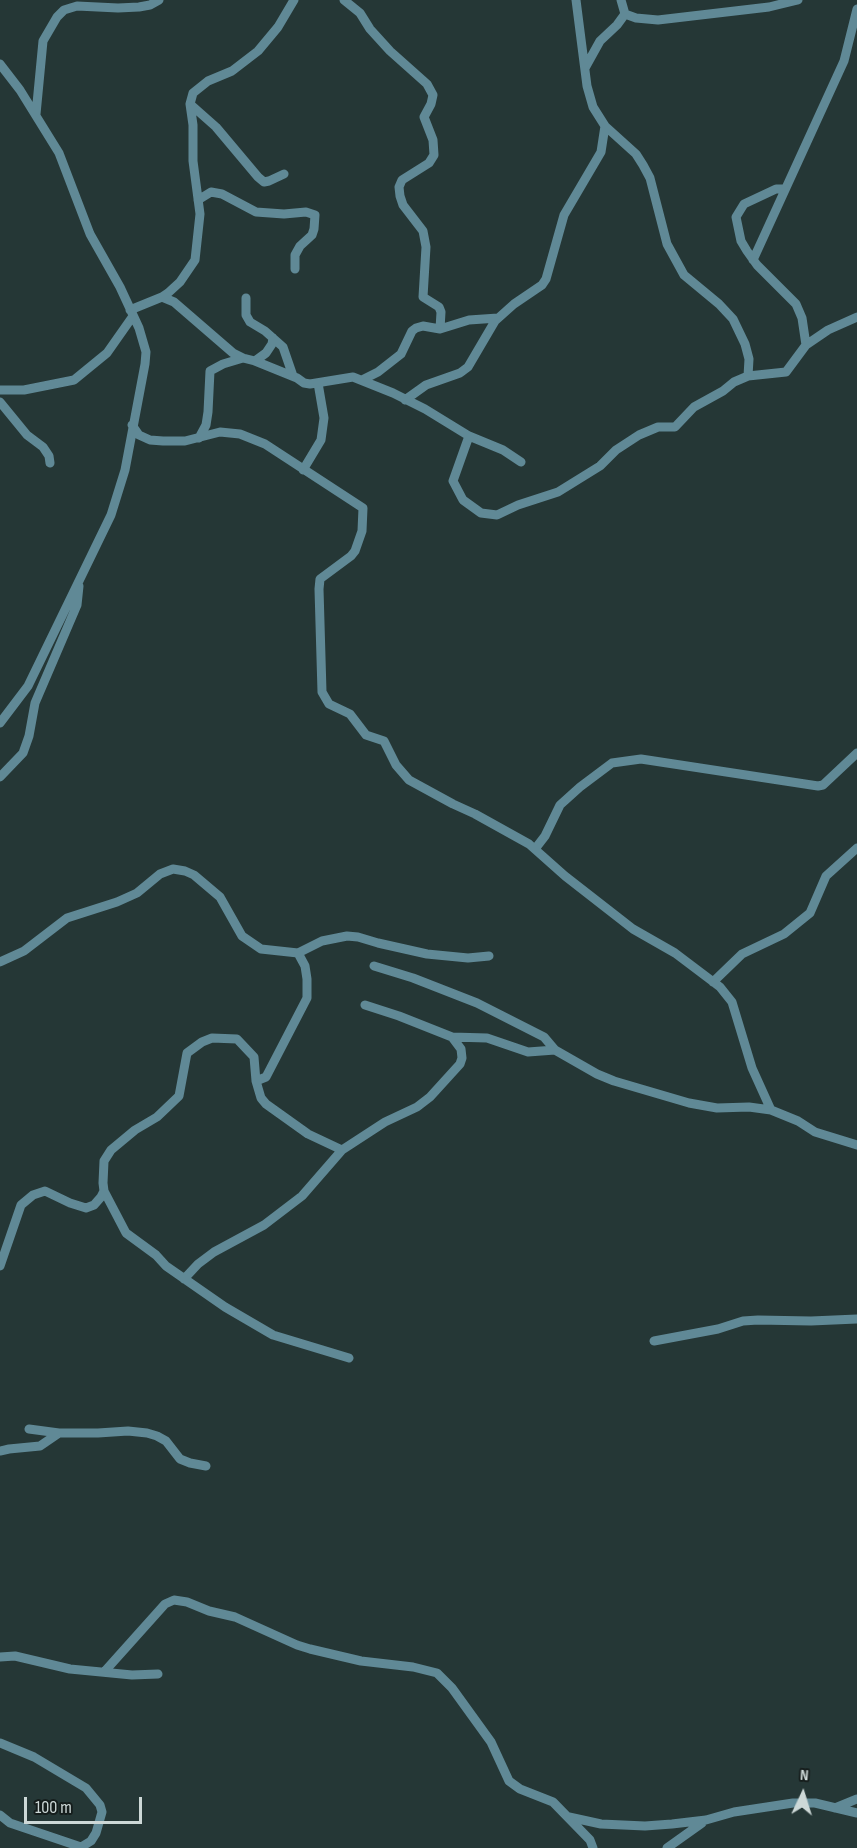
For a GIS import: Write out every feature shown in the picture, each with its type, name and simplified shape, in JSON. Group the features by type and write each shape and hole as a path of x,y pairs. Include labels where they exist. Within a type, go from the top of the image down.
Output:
{"street":[{"path":"36,114 43,41 57,17 64,10 76,6 139,7 159,0"},
{"path":"0,390 24,390 74,380 107,353 131,313 162,297 180,282 195,260 200,214 193,161 193,125 190,104 193,93 208,81 232,71 258,51 278,27 294,0"},
{"path":"344,0 360,14 390,51 427,84 433,95 424,117 433,140 434,155 429,163 402,180 399,187 403,205 423,231 426,247 423,297 439,307 440,329"},
{"path":"576,0 587,86 593,107 605,126 636,154 643,165 650,178 667,244 684,275 719,304 733,319 745,344 749,359 748,376"},
{"path":"621,0 625,14"},
{"path":"625,14 636,18 666,19 769,7 798,0"},
{"path":"753,260 844,61 857,9"},
{"path":"585,68 600,41 625,14"},
{"path":"0,64 36,114 59,153 90,234 120,287 139,328 146,352 125,470 111,515 28,686 0,723"},
{"path":"190,104 216,127 264,182 284,174"},
{"path":"405,400 426,385 460,373 468,367 489,329 498,318 542,285 546,279 564,215 601,152 605,126"},
{"path":"785,189 776,189 744,204 736,217 741,241 753,260 796,304 802,318 806,345"},
{"path":"198,200 211,192 222,194 256,212 315,214 312,235 300,246 295,255 295,269"},
{"path":"162,297 174,302 233,353 243,358 293,376 304,383 353,377 362,380 425,409 469,436 503,450 521,462"},
{"path":"246,298 246,315 250,322 283,347 293,376"},
{"path":"469,436 453,481 463,500 482,513 497,515 518,505 558,492 600,466 616,450 639,435 658,427 675,427 694,407 748,376 786,372 806,345 828,330 857,317"},
{"path":"362,380 386,367 401,354 412,331 423,326 440,329 469,320 498,318"},
{"path":"255,361 267,353 273,338"},
{"path":"199,438 206,425 210,371 243,358"},
{"path":"303,470 321,440 324,418 318,383"},
{"path":"0,402 27,435 43,447 49,456 50,463"},
{"path":"132,425 139,435 150,440 185,441 220,432 240,434 265,444 363,508 362,531 355,551 320,579 322,692 329,704 350,714 366,735 384,741 396,765 409,780 475,813 535,849 565,876 633,929 675,953 720,987 732,1002 752,1068 771,1110"},
{"path":"0,777 23,753 29,736 35,703 77,605 81,578"},
{"path":"535,849 560,805 580,786 612,763 640,759 818,786 823,785 857,753"},
{"path":"713,982 742,954 784,934 810,913 826,876 857,848"},
{"path":"0,962 24,951 67,918 137,893 159,874 173,869 194,875 220,897 242,936 254,945 271,951 298,953 322,941 347,936 427,954 468,958 489,957"},
{"path":"256,1082 266,1077 307,998 305,966 298,953"},
{"path":"374,966 477,1003 544,1037 555,1050 605,1077 688,1103 717,1108 749,1107 771,1110 798,1121 815,1132 857,1145"},
{"path":"365,1005 452,1037 488,1038 528,1052 555,1050"},
{"path":"184,1279 214,1252 264,1225 302,1196 342,1149 385,1122 417,1107 430,1097 460,1064 461,1049 452,1037"},
{"path":"342,1149 308,1134 266,1104 261,1098 256,1082 254,1057 237,1039 213,1038 202,1042 187,1053 179,1096 157,1117 135,1130 111,1150 104,1161 104,1191 126,1233 184,1279 252,1324 273,1335 349,1358"},
{"path":"0,1266 21,1204 33,1195 45,1191 86,1208 94,1205 104,1191"},
{"path":"654,1341 718,1329 750,1320 857,1319"},
{"path":"29,1429 59,1433 128,1431 147,1433 165,1441 180,1459 206,1466"},
{"path":"0,1451 40,1446 59,1433"},
{"path":"105,1671 165,1604 174,1600 236,1617 297,1645 361,1661 413,1667 437,1673 452,1688 491,1742 509,1781 527,1792 554,1802 590,1840 593,1848"},
{"path":"0,1657 15,1656 70,1669 132,1675 158,1674"},
{"path":"0,1743 34,1757 86,1788 100,1805 102,1812 92,1841 81,1847 10,1823 0,1815"},
{"path":"835,1808 857,1799"},
{"path":"569,1817 601,1824 645,1826 705,1820 734,1812 793,1803 815,1803 857,1813"},
{"path":"667,1848 705,1820"}]}
